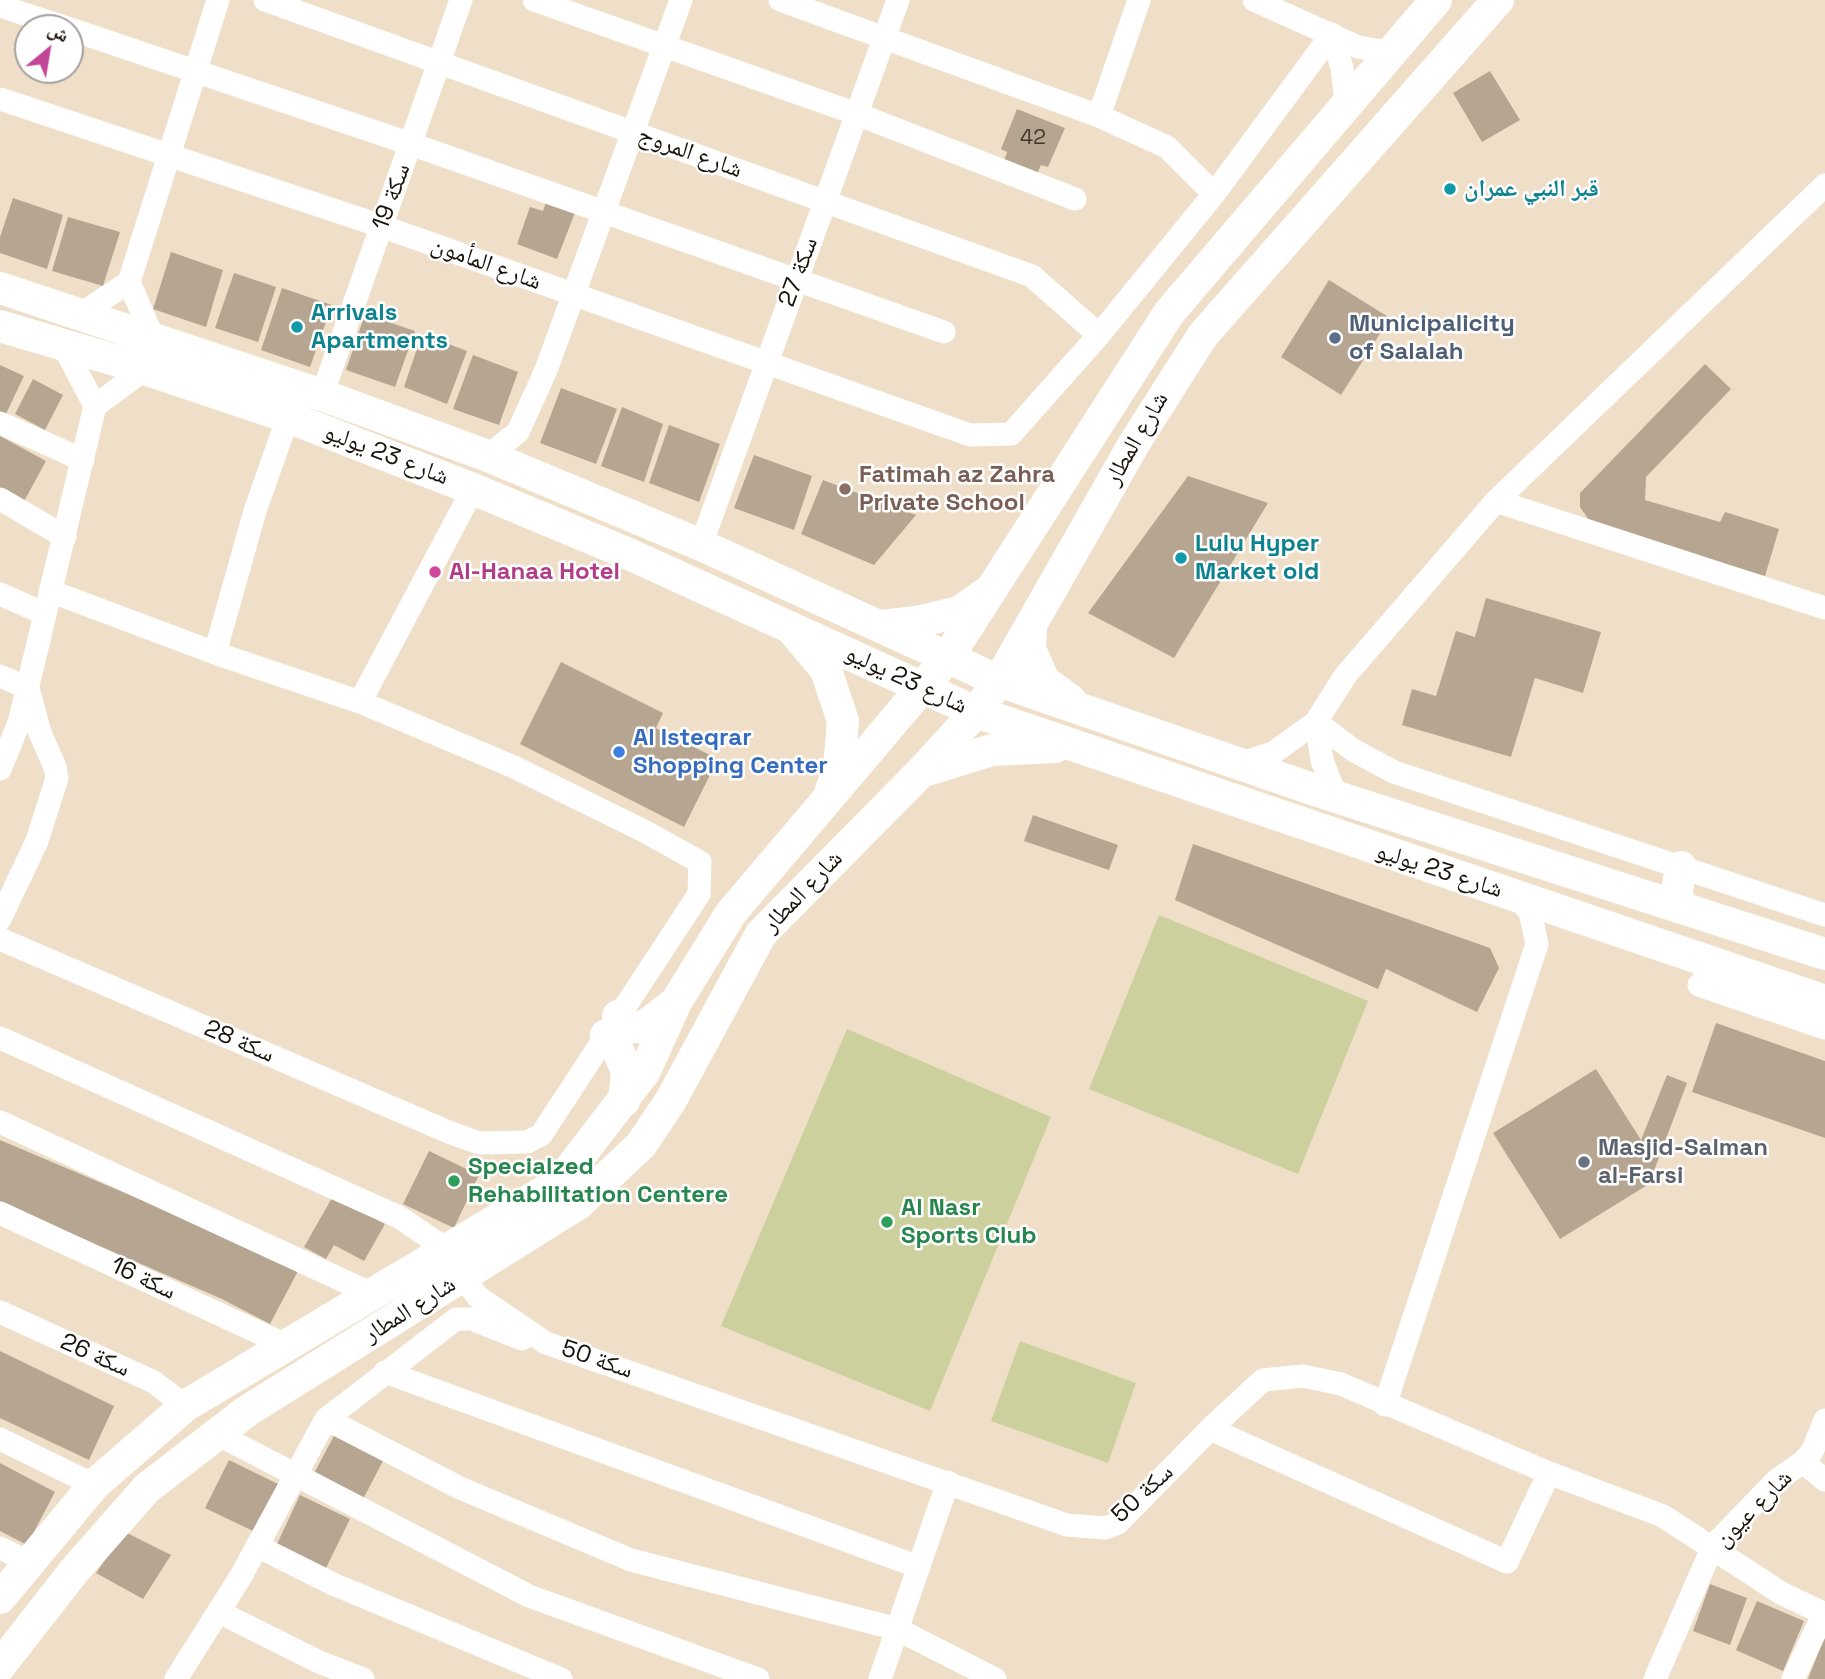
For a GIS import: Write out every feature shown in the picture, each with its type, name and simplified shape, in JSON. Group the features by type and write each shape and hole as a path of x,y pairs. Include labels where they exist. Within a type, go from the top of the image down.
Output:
{"street":[{"path":"0,766 19,723 43,613 65,537 95,406 150,354 129,282 218,0"},
{"name":"شارع المروج","path":"265,0 1032,276 1099,335"},
{"name":"سكة 19","path":"322,395 461,0"},
{"path":"534,0 857,114 1075,199"},
{"path":"488,456 517,432 574,296 681,0"},
{"path":"780,0 1098,116 1167,147 1214,194"},
{"name":"سكة 27","path":"701,545 898,0"},
{"path":"1098,116 1139,0"},
{"path":"1254,0 1358,47 1388,52"},
{"name":"شارع المطار","path":"0,1666 74,1571 147,1488 247,1411 456,1264 560,1182 645,1071 676,1002 731,913 829,795 925,688 948,657 1169,313 1388,52 1436,0"},
{"name":"شارع المطار","path":"0,1598 94,1485 185,1406 370,1293 456,1264 578,1204 641,1145 671,1100 761,934 920,773 976,712 999,681 1168,384 1203,335 1498,0"},
{"path":"0,6 24,14"},
{"path":"84,34 411,144 944,332"},
{"path":"1332,34 1342,68 1346,102"},
{"path":"1099,335 1214,194 1332,34"},
{"name":"شارع المأمون","path":"0,99 381,226 970,435 1011,434 1099,335"},
{"path":"1291,235 1275,229 1272,212 1312,156 1324,128"},
{"path":"1239,764 1273,753 1316,722 1345,676 1496,501 1825,186"},
{"path":"79,315 129,282"},
{"name":"شارع 23 يوليو","path":"0,288 79,315 150,354 288,417 473,489 631,555 976,712 1825,1001"},
{"path":"1137,289 1169,313"},
{"name":"شارع 23 يوليو","path":"0,326 64,347 150,354 322,395 488,456 701,545 999,681 1336,797 1825,954"},
{"path":"64,347 95,406"},
{"path":"215,653 255,511 288,417"},
{"path":"0,423 83,460"},
{"path":"517,432 520,448 539,478"},
{"path":"360,702 473,489"},
{"path":"0,499 65,537"},
{"path":"1496,501 1825,608"},
{"path":"880,626 917,622 959,612 990,590"},
{"path":"50,591 215,653 360,702 514,767 644,831 700,862 699,894 612,1026 627,1072 624,1101"},
{"path":"0,594 43,613"},
{"path":"1031,626 1030,649 1044,681 1085,712"},
{"path":"792,629 826,670 843,721 839,768 829,795"},
{"path":"0,676 28,688"},
{"path":"0,919 22,867 37,841 57,778 40,733 28,688"},
{"path":"1316,722 1322,760 1336,797"},
{"path":"1316,722 1353,750 1394,772 1825,915"},
{"path":"920,773 992,750 1071,746"},
{"path":"0,766 13,753 23,750 34,751 55,767"},
{"path":"0,879 7,879 22,867"},
{"path":"1681,867 1676,892 1679,903 1684,908"},
{"path":"1385,1405 1537,944 1535,922 1516,896"},
{"path":"1537,944 1561,923 1581,916"},
{"name":"سكة 28","path":"0,939 479,1143 527,1142 541,1135 612,1026"},
{"path":"1717,965 1699,985 1825,1028"},
{"path":"612,1026 642,1028 676,1002"},
{"name":"سكة 50","path":"0,1038 360,1197 399,1217 456,1264 478,1297 546,1342 1067,1525 1105,1528 1118,1523 1210,1429 1263,1380 1303,1376 1341,1384 1549,1473 1663,1516 1713,1546 1781,1593 1824,1614"},
{"path":"0,1122 370,1293"},
{"name":"سكة 16","path":"0,1213 286,1345"},
{"name":"سكة 26","path":"0,1312 154,1382 185,1406"},
{"path":"184,1676 326,1419 456,1319 464,1317 514,1338 546,1342"},
{"path":"385,1372 919,1567"},
{"path":"326,1419 460,1488 631,1560 897,1629 995,1679"},
{"name":"شارع عيون","path":"1655,1679 1713,1546 1777,1480 1803,1462 1812,1452 1825,1420"},
{"path":"1210,1429 1507,1562 1549,1473"},
{"path":"217,1434 295,1477 529,1596 758,1679"},
{"path":"0,1439 94,1485"},
{"path":"1803,1462 1825,1480"},
{"path":"880,1679 948,1482"},
{"path":"257,1546 332,1584 561,1679"},
{"path":"0,1548 29,1562"},
{"path":"219,1612 319,1662 363,1679"},
{"path":"1793,1679 1824,1614"}],"green space":[{"path":"1159,915 1368,1001 1298,1174 1089,1089"},
{"name":"Al Nasr Sports Club","path":"847,1029 1051,1117 930,1411 721,1326"},
{"path":"1020,1341 1136,1383 1108,1463 991,1421"}],"building":[{"path":"1490,71 1520,120 1482,142 1453,93"},
{"path":"1017,109 1065,128 1048,167 1041,165 1037,174 1004,161 1007,152 1001,149"},
{"path":"13,198 63,215 47,269 0,253 0,237"},
{"path":"547,199 576,210 557,259 517,244 530,207 543,211"},
{"path":"68,217 120,232 103,286 52,271"},
{"path":"171,252 223,270 206,327 153,309"},
{"path":"234,273 276,287 258,342 215,328"},
{"name":"Municipalicity of Salalah","path":"1329,280 1390,318 1341,395 1281,357"},
{"name":"Arrivals Apartments","path":"282,288 332,305 310,367 261,350"},
{"path":"365,314 415,331 395,387 346,370"},
{"path":"422,334 467,351 447,404 404,387"},
{"path":"473,355 518,372 499,425 453,409"},
{"path":"1705,364 1731,389 1646,477 1645,500 1720,522 1725,512 1779,529 1765,576 1591,523 1580,507 1580,493"},
{"path":"0,365 24,376 4,418 0,416"},
{"path":"33,379 63,395 45,430 15,414"},
{"path":"561,388 617,409 596,464 540,443"},
{"path":"622,407 663,424 644,482 601,466"},
{"path":"669,425 720,444 699,502 649,483"},
{"path":"0,436 46,461 22,505 0,493"},
{"path":"754,455 812,476 794,530 734,508"},
{"name":"Lulu Hyper Market old","path":"1188,476 1268,503 1174,658 1088,613"},
{"path":"823,480 916,515 874,565 801,534"},
{"path":"1486,598 1601,632 1583,693 1535,678 1511,757 1402,725 1412,689 1436,696 1456,631 1475,637"},
{"name":"Al Isteqrar Shopping Center","path":"561,662 663,713 656,728 718,759 684,827 520,744"},
{"path":"1033,815 1118,845 1109,870 1024,841"},
{"path":"1193,844 1490,948 1499,968 1477,1012 1386,969 1378,989 1175,900"},
{"path":"1716,1023 1825,1061 1825,1138 1692,1092"},
{"name":"Masjid-Salman al-Farsi","path":"1596,1069 1641,1140 1667,1075 1687,1083 1649,1184 1560,1239 1493,1133"},
{"path":"0,1140 250,1246 298,1271 270,1324 222,1299 0,1203"},
{"path":"429,1151 479,1175 454,1228 403,1204"},
{"path":"333,1196 385,1224 364,1261 334,1245 326,1259 304,1247"},
{"path":"0,1351 114,1406 89,1460 0,1418"},
{"path":"336,1432 385,1457 360,1505 311,1479"},
{"path":"229,1460 278,1484 255,1532 205,1508"},
{"path":"0,1463 55,1492 27,1545 0,1531"},
{"path":"300,1495 350,1519 326,1568 277,1544"},
{"path":"125,1532 171,1555 143,1599 96,1573"},
{"path":"1710,1584 1747,1598 1730,1645 1693,1631"},
{"path":"1757,1601 1804,1621 1783,1671 1736,1650"},
{"path":"1825,1636 1825,1679 1808,1679"}],"place":[{"name":"قبر النبي عمران","path":"1450,189"},
{"name":"Arrivals Apartments","path":"297,327"},
{"name":"Municipalicity of Salalah","path":"1335,338"},
{"name":"Fatimah az Zahra Private School","path":"845,489"},
{"name":"Lulu Hyper Market old","path":"1181,558"},
{"name":"Al-Hanaa Hotel","path":"435,572"},
{"name":"Al Isteqrar Shopping Center","path":"619,752"},
{"name":"Masjid-Salman al-Farsi","path":"1584,1162"},
{"name":"Specialzed Rehabilitation Centere","path":"454,1181"},
{"name":"Al Nasr Sports Club","path":"887,1222"}]}
